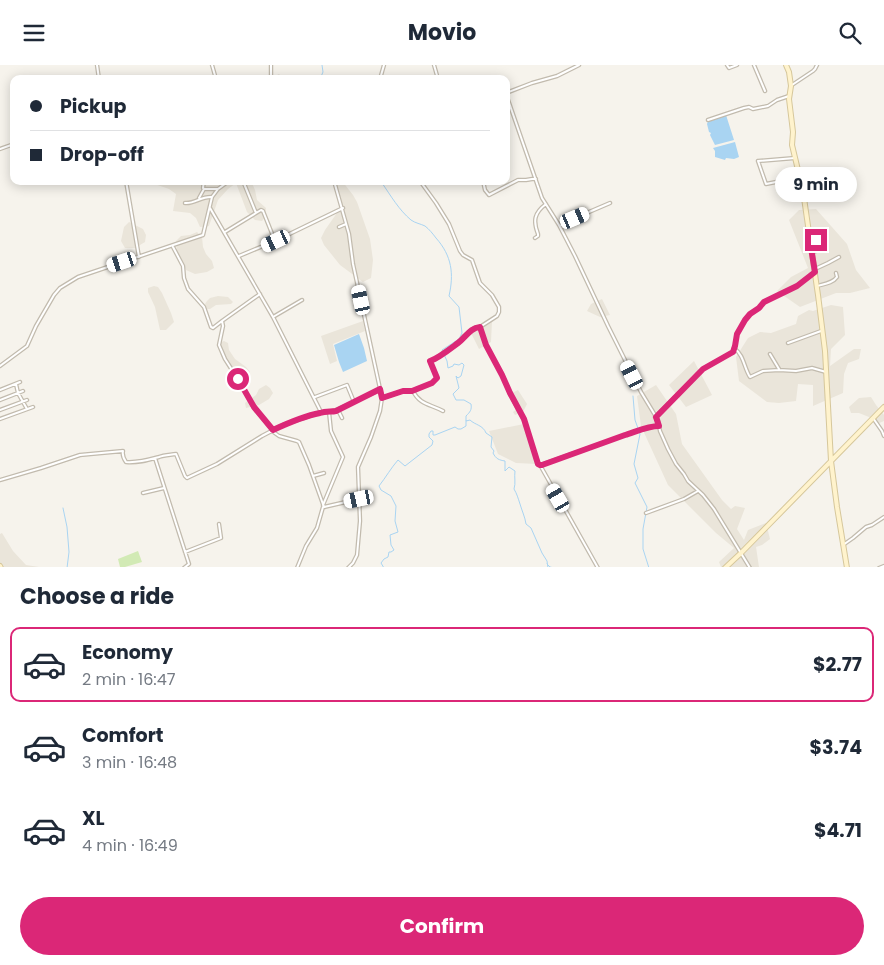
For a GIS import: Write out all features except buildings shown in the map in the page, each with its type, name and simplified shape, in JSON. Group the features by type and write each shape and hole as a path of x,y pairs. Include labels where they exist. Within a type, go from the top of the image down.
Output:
{"street":[{"path":"510,91 566,73 579,65"},
{"path":"727,65 729,68 737,65"},
{"path":"754,65 765,91"},
{"path":"786,65 790,86 792,145 803,191 815,270 826,372 831,461 847,567"},
{"path":"790,86 813,71 817,65"},
{"path":"708,120 744,108 749,107 753,109 768,106 777,100 789,96"},
{"path":"510,104 546,204 560,226 641,392 656,417 668,449 688,481 704,495 714,509 750,567"},
{"path":"776,181 766,183 758,161 795,158"},
{"path":"510,184 518,180 536,179"},
{"path":"127,185 139,257"},
{"path":"195,201 201,196 203,185"},
{"path":"0,366 28,346 36,325 60,288 78,277 203,235 212,197 224,185"},
{"path":"245,185 256,213"},
{"path":"335,185 349,234 353,264 382,398 380,411 371,437 358,467 360,521 357,555 353,563 348,567"},
{"path":"382,398 403,391 412,391 432,383 436,378 430,361 436,359 459,342 474,328 480,327 497,316 499,312 499,307 492,295 480,283 472,260 460,251 449,224 423,185"},
{"path":"484,185 489,195 508,185"},
{"path":"204,189 218,189"},
{"path":"187,204 203,197 212,197"},
{"path":"560,226 610,203"},
{"path":"535,238 538,234 534,222 540,209 546,204"},
{"path":"210,207 273,317 321,412"},
{"path":"239,256 276,241 343,208"},
{"path":"225,232 261,210 276,241"},
{"path":"339,227 346,224"},
{"path":"810,242 821,238"},
{"path":"173,246 183,266 188,289 204,307 211,327 260,294"},
{"path":"812,253 826,246"},
{"path":"656,417 703,369 733,352 737,334 750,314 764,302 797,286 815,270 839,257"},
{"path":"817,287 836,279 836,273"},
{"path":"273,317 302,300"},
{"path":"222,321 223,326 219,345 229,367 241,384 250,402 272,431 279,436 299,443 324,506"},
{"path":"480,327 486,345 524,419 538,464 598,567"},
{"path":"788,343 822,331"},
{"path":"734,348 743,360 750,377 763,371 796,371 812,368 826,372"},
{"path":"770,354 779,370"},
{"path":"0,390 20,382"},
{"path":"16,384 18,393 27,409"},
{"path":"314,397 347,385 354,402"},
{"path":"0,480 87,453 123,451 124,460 130,463 176,454 187,478 216,464 272,431 296,420 321,412 338,410 380,389"},
{"path":"0,400 23,391"},
{"path":"412,391 421,402 443,411"},
{"path":"0,410 26,400"},
{"path":"0,419 33,407"},
{"path":"725,567 884,407"},
{"path":"338,410 342,418"},
{"path":"298,567 306,546 317,528 323,507 343,457 331,431 329,412"},
{"path":"873,418 884,436"},
{"path":"540,465 638,431 659,426"},
{"path":"155,458 189,564 184,567"},
{"path":"313,476 324,473"},
{"path":"143,493 164,488"},
{"path":"646,513 684,499 698,491"},
{"path":"324,506 359,499"},
{"path":"843,546 855,539 866,527 884,517"},
{"path":"185,553 221,538 219,524"},
{"path":"878,567 884,566"}],"shaded area":[{"path":"158,185 233,185 218,200 209,226 200,227 196,218 190,213 173,211 176,194"},
{"path":"237,185 253,185 257,200 266,208 265,217 262,221 255,220 247,212"},
{"path":"333,185 345,185 357,202 370,239 373,260 371,278 363,282 340,265 324,245 321,238 339,210"},
{"path":"816,209 847,244 856,270 870,288 850,293 836,293 800,307 777,291 791,277 808,268 789,220 799,210"},
{"path":"129,222 143,229 146,235 145,242 135,248 125,248 121,241 124,227"},
{"path":"197,232 202,237 203,247 214,268 207,272 195,274 186,270 177,252 176,241 181,236"},
{"path":"158,287 162,293 174,322 166,330 160,330 155,307 148,292 148,288"},
{"path":"218,296 228,297 233,302 231,304 216,305 207,309 205,304 207,301"},
{"path":"602,299 610,315 600,317 587,311 591,304"},
{"path":"831,305 843,307 845,335 831,349 830,366 854,349 861,349 859,359 848,363 844,374 843,393 813,406 813,385 798,384 796,401 767,402 739,381 736,357 748,338 760,332 771,333 796,324 798,316 809,310 813,311"},
{"path":"363,321 365,331 333,344 337,361 330,364 321,336"},
{"path":"492,321 491,342 479,349 471,333"},
{"path":"224,341 228,343 229,350 235,359 250,372 244,380 237,383 221,356 218,343"},
{"path":"694,361 712,395 686,407 669,385"},
{"path":"266,385 273,393 269,399 259,405 246,408 245,403 256,395 259,389"},
{"path":"656,385 676,414 682,444 722,500 731,509 735,506 745,508 737,529 744,540 748,530 766,523 770,539 756,547 759,567 721,567 719,562 734,548 716,533 668,485 641,426 637,396"},
{"path":"518,390 527,404 523,412 515,415 513,412 517,409 508,395"},
{"path":"871,397 884,415 884,421 877,424 869,417 859,413 851,413 849,407 859,398"},
{"path":"524,424 537,464 516,463 498,454 489,431"},
{"path":"2,533 13,551 26,565 39,567 0,567 0,534"}],"green space":[{"path":"138,551 142,562 120,567 118,559"}],"water":[{"path":"726,115 734,140 715,145 709,132 708,121"},
{"path":"735,142 739,157 734,159 726,158 725,160 715,157 713,148"},
{"path":"359,334 367,361 343,372 334,345"}],"waterway":[{"path":"322,65 322,75"},
{"path":"384,185 395,203 407,216 425,226 431,232 448,258 451,273 449,296 459,307 462,333 459,339 442,350 448,368 454,364 459,365 462,363 464,365 461,376 458,378 456,376 459,388 453,394 456,400 464,400 471,404 466,421 470,420 492,437 491,447 494,451 493,453 495,457 505,461 505,471 509,467 515,471 514,489 526,524 531,528 547,561 548,567"},
{"path":"633,396 635,420 640,434 634,464 638,478 635,483 647,507 643,529 643,549 649,567"},
{"path":"383,567 381,563 388,557 389,552 394,550 391,545 390,535 398,532 395,521 396,506 391,496 381,490 379,486 398,460 405,466 432,445 433,441 429,437 431,431 435,435 455,427 461,429 466,426 466,421"},
{"path":"63,508 69,552 67,567"},
{"path":"547,564 550,567"}],"route":[{"path":"238,379 250,402 273,430 321,412 336,411 380,389 382,398 403,391 412,391 432,383 437,378 430,361 436,359 459,342 474,328 480,327 486,345 524,419 538,464 542,465 637,431 659,426 656,417 691,379 703,369 733,352 737,334 750,314 764,302 804,282 815,272 810,242 816,240"}]}
